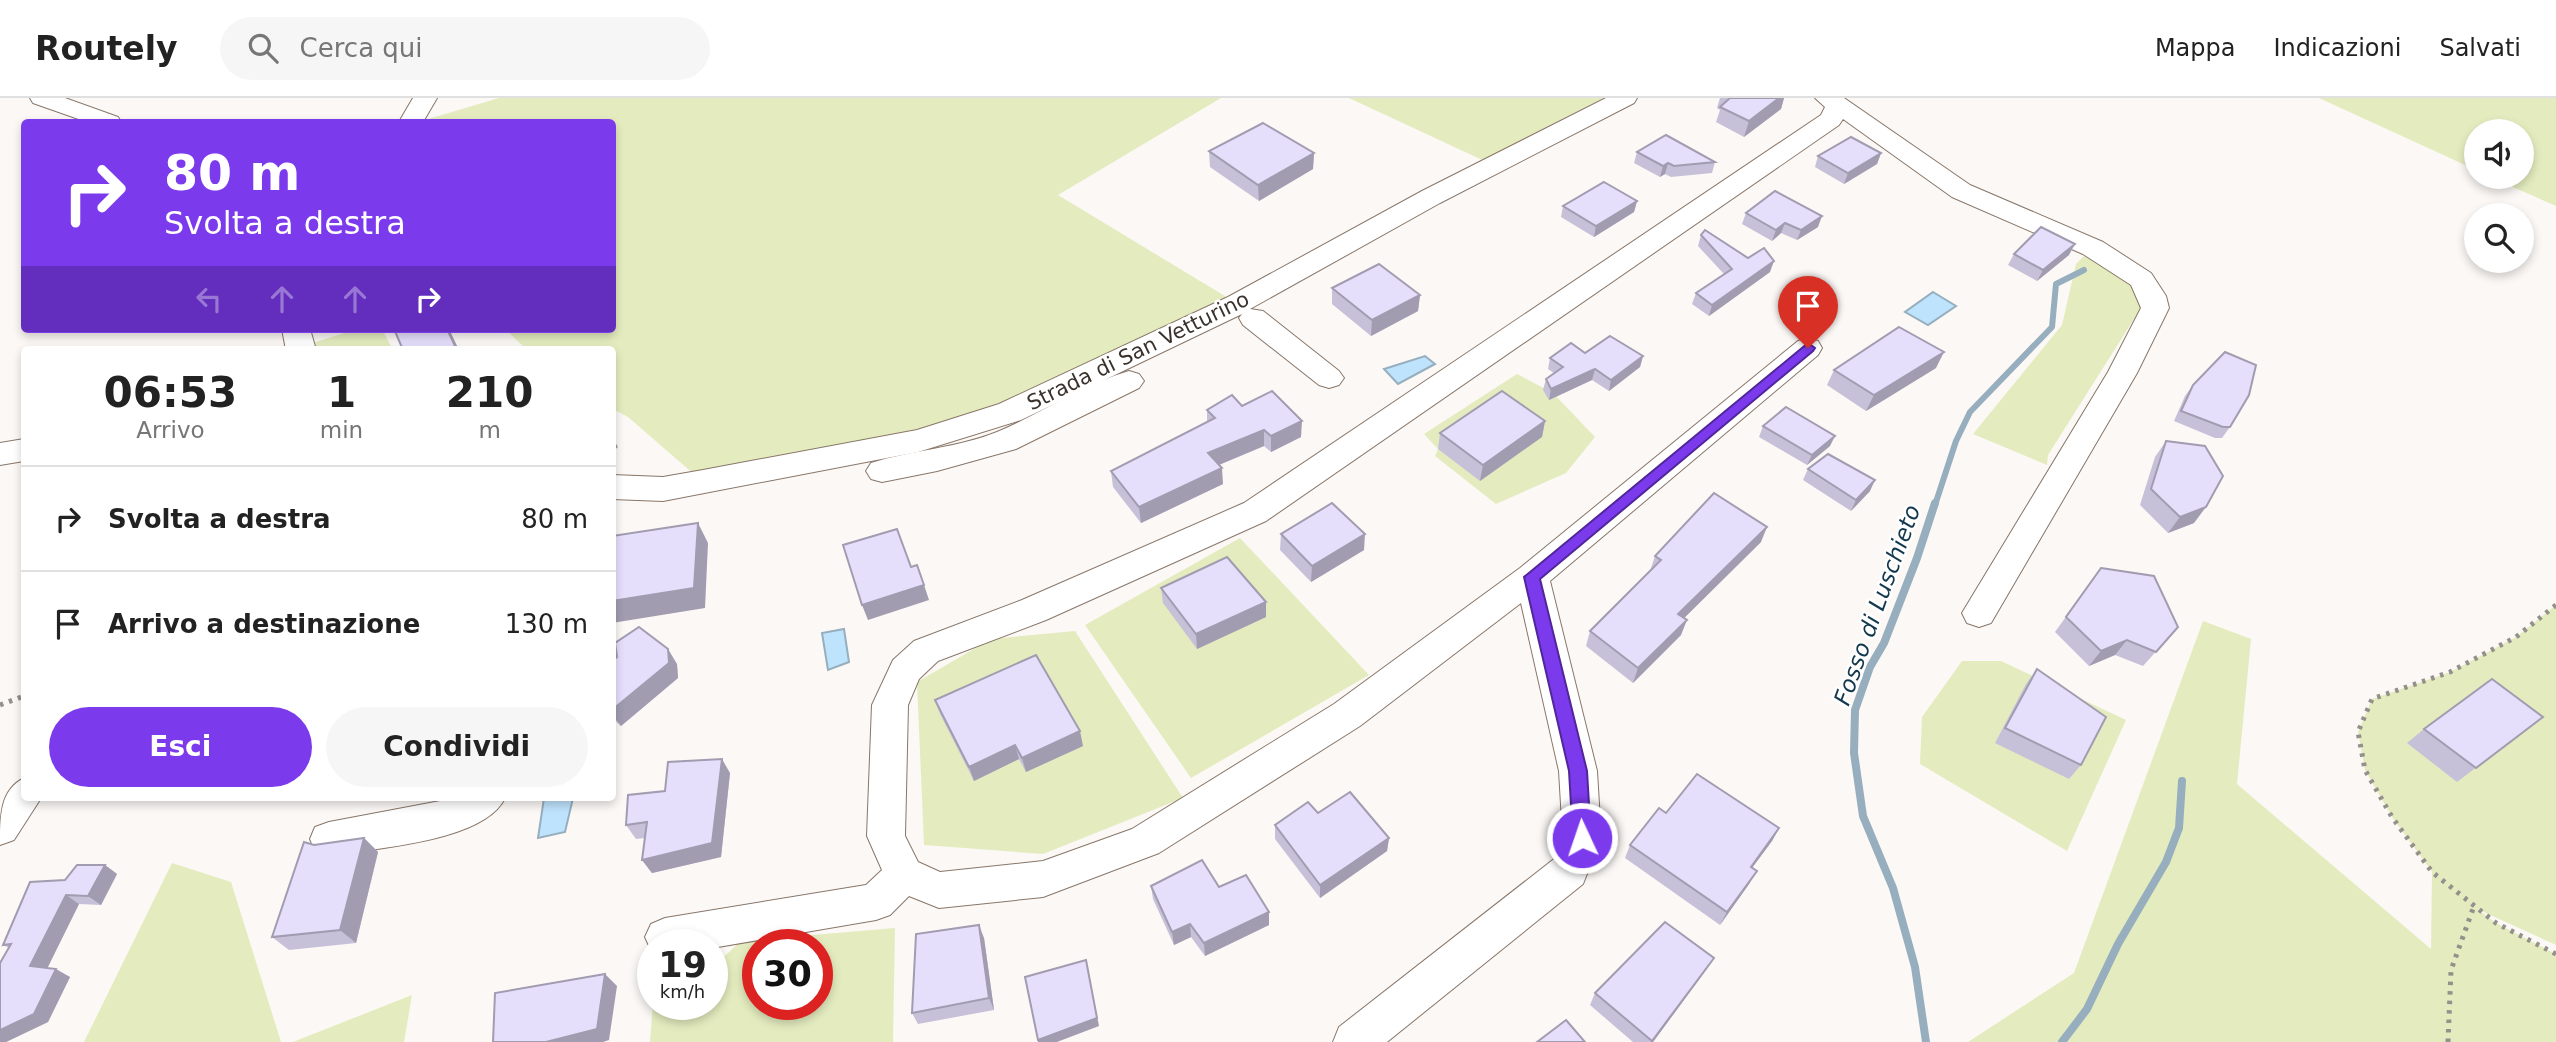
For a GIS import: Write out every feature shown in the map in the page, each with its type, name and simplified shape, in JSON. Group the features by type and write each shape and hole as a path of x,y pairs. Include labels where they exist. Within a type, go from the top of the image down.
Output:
{"street":[{"path":"42,98 101,119"},
{"path":"413,119 425,98"},
{"name":"Strada di San Vetturino","path":"619,497 918,441 1010,412 1246,311 1493,165 1625,98"},
{"path":"1479,197 1493,165 1643,98"},
{"path":"1808,348 1532,577 1347,715 1144,841 1043,879 939,890 904,875 886,836 890,705 905,670 926,651 1034,610 1255,512 1830,120 1833,101 1961,191 2093,248 2141,279 2152,296 2155,308 2122,373 1979,613"},
{"path":"1986,201 1994,219 1996,236"},
{"path":"619,497 662,509 787,489 937,460 994,444 1066,413 1246,311 1329,378"},
{"path":"0,454 21,450"},
{"path":"1354,1042 1569,870 1582,838 1578,771 1532,577"},
{"path":"0,828 21,799"},
{"path":"329,839 445,819 463,814 482,801"},
{"path":"713,929 876,902 904,875"}],"path":[{"path":"2556,605 2516,637 2450,672 2372,699 2358,732 2365,770 2392,817 2432,872 2496,923 2556,954"},
{"path":"0,705 21,697"},
{"path":"2448,1042 2451,970 2474,906"}],"green space":[{"path":"499,98 1221,98 1058,195 1238,304 1010,412 703,482 628,417 616,411 616,346 523,346 509,333 616,333 616,119 428,119"},
{"path":"1349,98 1625,98 1493,165"},
{"path":"2319,98 2556,98 2556,206 2517,189 2534,189 2534,119 2464,119 2464,164"},
{"path":"2088,252 2138,286 2146,300 2048,455 2047,465 1973,434 2062,325 2076,264"},
{"path":"344,333 384,333 391,346 303,346"},
{"path":"1517,374 1553,393 1595,437 1566,473 1496,504 1435,456 1438,449 1424,434"},
{"path":"1240,538 1369,675 1191,778 1085,625"},
{"path":"2556,605 2556,945 2477,909 2496,923 2556,954 2556,1042 1968,1042 2074,973 2203,621 2251,639 2237,784 2431,949 2432,872 2392,817 2365,770 2358,732 2372,699 2450,672 2516,637"},
{"path":"1075,631 1183,798 1043,854 924,845 917,682 991,639"},
{"path":"1962,661 2001,661 2126,720 2067,851 1920,764 1922,717"},
{"path":"172,863 231,882 281,1042 84,1042"},
{"path":"895,928 893,1042 650,1042 652,1020 728,1020 728,953 742,941 742,1020 833,1020 833,933"},
{"path":"412,995 404,1042 293,1042"}],"water":[{"path":"1933,292 1956,306 1928,325 1905,312"},
{"path":"1425,356 1435,364 1398,384 1384,369"},
{"path":"844,629 849,662 828,670 822,633"},
{"path":"544,801 572,801 565,832 538,838"}],"building":[{"path":"1730,98 1779,98 1749,121 1720,107"},
{"path":"1263,123 1314,153 1258,185 1209,151"},
{"path":"1666,135 1715,162 1674,166 1668,163 1663,166 1637,152"},
{"path":"1851,137 1881,153 1848,173 1818,156"},
{"path":"1604,182 1637,201 1596,226 1563,206"},
{"path":"1775,191 1822,216 1801,230 1785,223 1776,230 1746,213"},
{"path":"2041,227 2075,244 2043,270 2014,254"},
{"path":"1705,230 1748,258 1764,248 1774,261 1712,305 1696,293 1732,269 1701,235"},
{"path":"1379,264 1420,295 1372,320 1332,288"},
{"path":"1899,327 1944,352 1874,395 1834,370"},
{"path":"396,333 449,333 455,346 401,346"},
{"path":"1610,336 1643,356 1611,380 1595,369 1551,389 1546,379 1563,367 1550,358 1571,343 1585,353"},
{"path":"2225,352 2256,365 2249,395 2230,427 2223,427 2181,411 2193,385"},
{"path":"1272,391 1302,421 1271,436 1264,430 1208,453 1222,468 1139,507 1111,471 1215,418 1207,410 1232,395 1242,406"},
{"path":"1502,391 1545,421 1483,465 1440,433"},
{"path":"1786,407 1835,436 1812,455 1763,426"},
{"path":"2166,441 2205,446 2223,476 2206,507 2180,517 2151,489"},
{"path":"1828,454 1875,480 1856,500 1808,469"},
{"path":"1714,493 1767,527 1678,614 1687,620 1638,668 1590,631 1661,560 1655,556"},
{"path":"1332,503 1365,534 1312,566 1281,534"},
{"path":"698,523 694,588 616,600 616,535"},
{"path":"897,529 911,567 917,565 924,585 862,605 843,545"},
{"path":"1227,557 1266,602 1196,634 1161,588"},
{"path":"2101,568 2154,576 2178,627 2156,652 2127,640 2101,651 2066,617"},
{"path":"639,627 668,649 669,663 616,707 617,657 616,642"},
{"path":"1036,655 1080,731 1022,758 1015,745 969,767 935,700"},
{"path":"2037,669 2106,717 2081,765 2005,728"},
{"path":"2492,679 2543,717 2476,768 2424,729"},
{"path":"722,759 712,843 642,860 647,822 626,825 628,795 665,791 668,762"},
{"path":"1697,774 1779,828 1751,867 1757,871 1727,912 1630,845 1659,808 1666,813"},
{"path":"1350,792 1389,838 1320,885 1275,825 1308,802 1318,813"},
{"path":"364,838 340,930 272,937 304,842 314,845"},
{"path":"1202,860 1219,887 1246,875 1269,912 1204,943 1190,924 1172,932 1151,886"},
{"path":"77,865 105,865 88,896 66,895 30,966 56,969 34,1014 0,1030 0,963 11,944 3,945 30,882 65,880"},
{"path":"1665,922 1714,958 1652,1041 1595,993"},
{"path":"979,925 989,998 912,1013 916,934"},
{"path":"1086,960 1097,1018 1038,1040 1025,977"},
{"path":"605,974 597,1029 546,1042 493,1042 495,993"},
{"path":"1566,1020 1585,1042 1537,1042"}],"waterway":[{"name":"Fosso di Luschieto","path":"1935,505 1956,441 1970,412 2052,327 2056,284 2084,270"},
{"name":"Fosso di Luschieto","path":"1926,1042 1915,967 1893,888 1863,816 1854,753 1855,710 1870,667 1884,643 1917,558 1935,503"},
{"path":"2062,1042 2087,1009 2118,944 2166,862 2179,828 2182,781"}],"route":[{"path":"1582,838 1578,771 1532,577 1808,348"}]}
